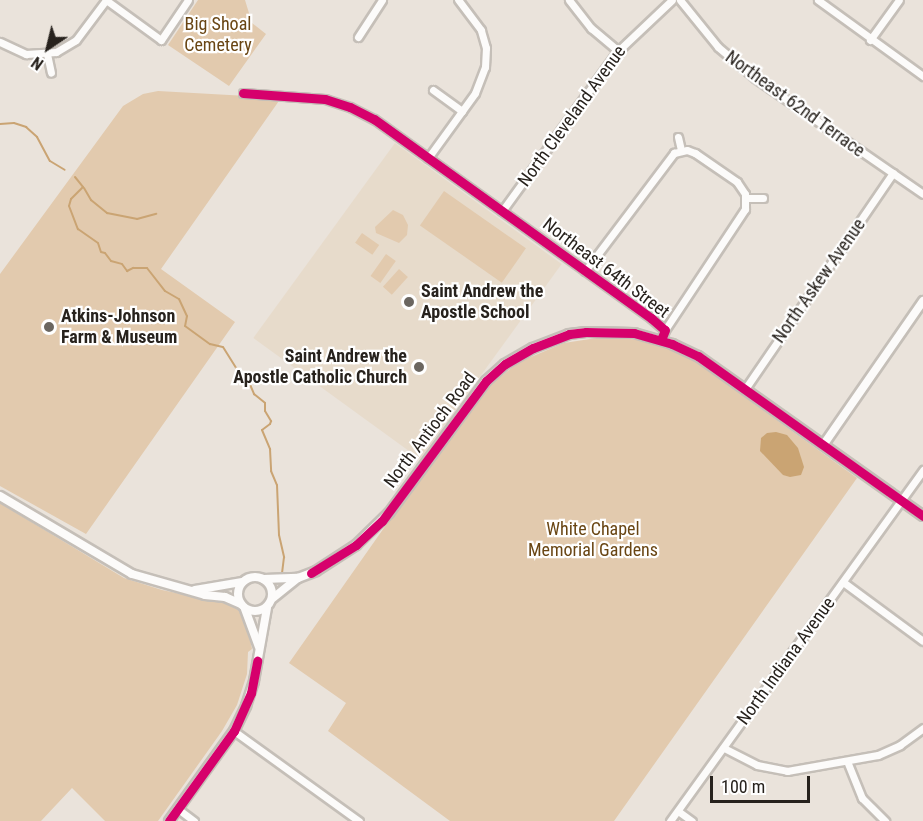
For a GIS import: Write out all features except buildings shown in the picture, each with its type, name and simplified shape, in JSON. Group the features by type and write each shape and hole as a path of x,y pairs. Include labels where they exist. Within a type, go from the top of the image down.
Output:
{"street":[{"path":"0,42 26,54 47,54 66,48 76,40 106,0 161,40 188,0"},
{"path":"358,37 382,0"},
{"path":"428,158 480,85 486,58 479,26 458,0"},
{"path":"569,0 591,28 618,51"},
{"name":"North Cleveland Avenue","path":"502,211 618,51 672,0"},
{"name":"Northeast 62nd Terrace","path":"680,0 718,47 747,72 848,145 923,194"},
{"path":"818,0 870,40 923,76"},
{"path":"870,40 899,0"},
{"path":"47,54 51,73"},
{"path":"433,90 462,111"},
{"name":"Northeast 64th Street","path":"243,93 325,99 350,106 374,119 665,330 660,340 698,356 923,516"},
{"path":"678,137 681,150"},
{"path":"585,271 667,159 681,150 695,153 737,182 746,198 745,209 665,330"},
{"name":"North Askew Avenue","path":"745,389 893,173"},
{"path":"746,198 763,198"},
{"path":"824,444 923,301"},
{"name":"North Antioch Road","path":"273,598 298,578 334,560 373,531 473,395 505,364 533,348 569,334 621,331 660,340"},
{"name":"North Indiana Avenue","path":"670,821 923,470"},
{"path":"0,496 132,574 154,582 195,590 205,595 225,597 257,612 267,608"},
{"path":"169,821 234,730 254,681 267,608 273,598 272,587 264,579 254,577 243,582 195,590"},
{"name":"North Antioch Road","path":"264,579 298,578"},
{"path":"243,582 238,592 259,647"},
{"path":"843,582 923,641"},
{"path":"724,748 758,765 787,771 847,761 890,750 923,728"},
{"path":"234,730 359,821"},
{"path":"847,761 862,798 885,821"},
{"path":"178,809 194,821"},
{"path":"678,811 692,821"}],"shaded area":[{"name":"Saint Andrew the Apostle School","path":"395,143 562,264 420,459 253,338"},
{"path":"776,432 787,435 798,448 804,467 801,475 790,477 783,475 760,451 761,438 767,433"}],"green space":[{"name":"Big Shoal Cemetery","path":"198,0 245,0 252,23 266,34 229,86 168,45"},
{"path":"158,91 281,98 161,269 235,322 86,534 0,486 0,274 123,106 143,94"},
{"path":"444,191 526,248 502,283 420,225"},
{"path":"393,210 403,215 408,225 407,235 399,243 376,233 375,227"},
{"path":"362,233 379,245 372,255 355,243"},
{"path":"386,254 396,261 380,283 371,276"},
{"path":"399,269 408,277 392,295 383,287"},
{"name":"White Chapel Memorial Gardens","path":"603,337 643,340 685,354 857,478 614,821 450,821 328,731 346,703 289,663 457,424 485,389 519,362 564,343"},
{"path":"0,503 124,578 162,590 229,604 238,609 248,627 252,649 248,652 247,674 237,705 222,731 158,821 105,821 72,788 41,821 0,821"}],"waterway":[{"path":"0,124 14,123 26,127 37,137 50,161 65,170"},
{"path":"75,177 83,187 71,199 69,206 78,229 98,243 101,252 105,253 111,261 122,264 127,271 133,268 147,268 165,291 179,299 187,316 185,326 210,344 223,347 239,373 246,375 254,394 265,403 265,411 271,421 262,430 270,449 271,471 277,485 279,535 284,557 282,573"},
{"path":"84,188 91,200 107,213 137,219 156,214"}],"cycle path":[{"path":"243,93 325,99 350,107 374,119 651,318 665,330 661,340"},
{"path":"311,573 356,545 382,521 486,381 505,364 533,348 569,334 586,332 634,333 672,344 698,356 923,516"},
{"path":"169,821 234,731 251,693 257,661"}],"place":[{"name":"Saint Andrew the Apostle School","path":"409,302"},
{"name":"Atkins-Johnson Farm & Museum","path":"49,327"},
{"name":"Saint Andrew the Apostle Catholic Church","path":"419,367"}]}
